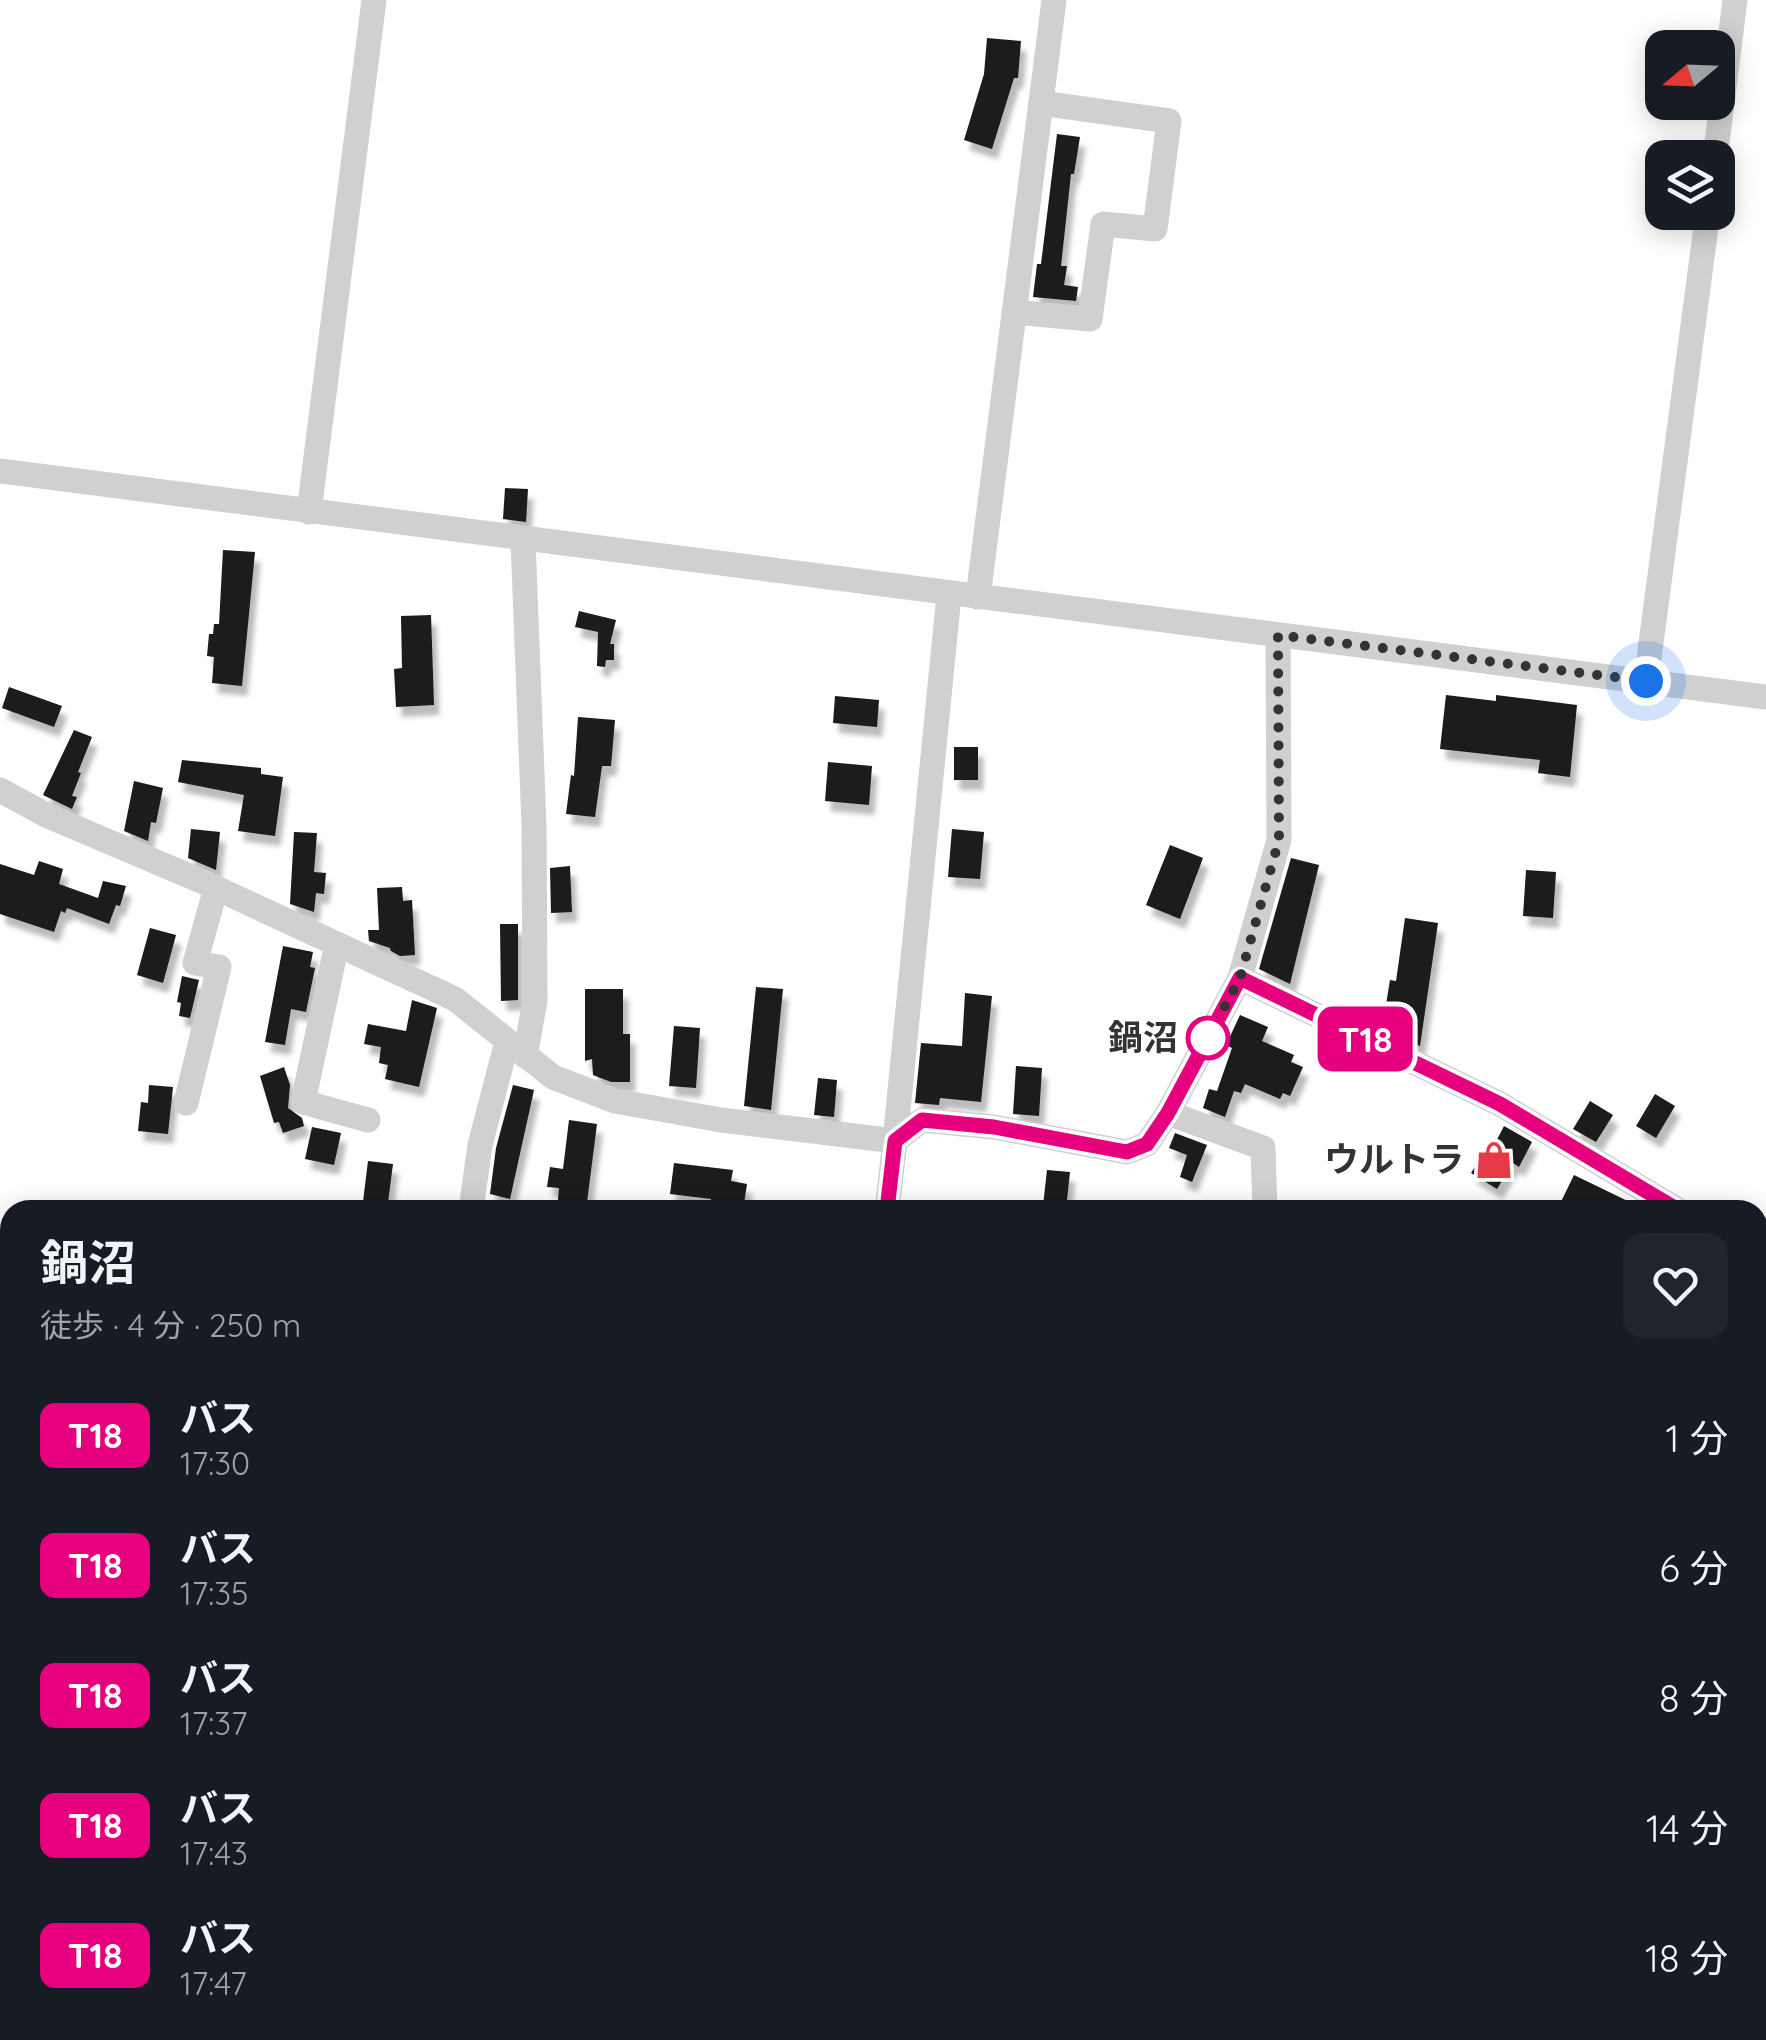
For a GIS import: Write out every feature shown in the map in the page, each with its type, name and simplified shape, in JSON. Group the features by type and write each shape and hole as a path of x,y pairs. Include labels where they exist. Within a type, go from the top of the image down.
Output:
{"street":[{"path":"308,512 374,0"},
{"path":"978,597 1054,0"},
{"path":"1717,140 1735,0"},
{"path":"1014,312 1090,319 1103,224 1155,229 1169,121 1041,103"},
{"path":"1646,681 1706,230"},
{"path":"0,472 1766,697"},
{"path":"472,1200 480,1145 535,1001 534,826 523,540"},
{"path":"888,1200 949,594"},
{"path":"0,790 46,815 216,888 455,999 554,1077 615,1101 722,1120 895,1141 922,1120 994,1127 1127,1152 1147,1144 1168,1113 1240,978 1279,840 1278,635"},
{"path":"186,1103 219,966 195,962 216,888"},
{"path":"337,944 303,1102 368,1120"},
{"path":"1240,978 1500,1104 1661,1200"},
{"path":"1168,1113 1263,1148 1265,1200"}],"building":[{"path":"987,38 1021,41 1018,78 1014,78 992,149 964,140 984,74"},
{"path":"1057,134 1080,137 1071,174 1061,266 1067,266 1064,285 1078,287 1076,301 1033,297 1037,264 1041,264"},
{"path":"505,488 528,489 526,522 503,519"},
{"path":"223,550 255,552 242,686 212,683 214,657 207,656 209,634 213,634 214,624 219,624"},
{"path":"579,611 616,620 610,644 614,644 614,660 606,660 605,667 597,666 598,632 575,627"},
{"path":"431,615 434,705 396,707 394,669 402,668 401,616"},
{"path":"9,687 62,706 54,727 2,708"},
{"path":"1446,695 1496,701 1496,695 1577,705 1570,777 1538,773 1540,760 1440,749"},
{"path":"835,696 879,700 877,727 833,723"},
{"path":"578,717 615,720 611,766 602,766 595,817 566,814 571,775 574,776"},
{"path":"74,730 92,737 78,772 81,773 72,796 77,797 72,809 43,795"},
{"path":"954,747 978,747 978,780 954,780"},
{"path":"182,760 261,768 261,774 283,777 275,836 238,831 244,795 178,782"},
{"path":"828,762 872,766 869,805 825,801"},
{"path":"134,781 163,788 148,841 124,831"},
{"path":"191,829 220,832 216,870 188,858"},
{"path":"952,829 984,832 980,879 948,877"},
{"path":"294,832 317,833 314,872 326,873 324,894 316,893 314,912 290,904"},
{"path":"1170,845 1203,858 1180,919 1146,905"},
{"path":"1291,858 1319,865 1290,984 1259,969"},
{"path":"39,861 63,869 59,884 98,898 103,881 126,886 109,924 67,908 65,913 61,911 54,932 0,914 0,864 34,875"},
{"path":"570,866 572,912 551,913 550,868"},
{"path":"1526,870 1556,872 1553,918 1523,916"},
{"path":"402,887 403,901 412,900 415,955 400,956 369,941 368,930 379,930 377,888"},
{"path":"1405,918 1438,923 1420,1046 1382,1029 1390,980 1396,981"},
{"path":"500,924 518,924 518,1000 501,1001"},
{"path":"150,928 176,935 163,983 137,975"},
{"path":"283,946 313,952 310,967 315,968 306,1012 291,1009 285,1045 265,1042"},
{"path":"182,976 199,980 190,1018 179,1016 181,1003 177,1002"},
{"path":"756,987 783,989 771,1110 744,1106"},
{"path":"585,989 623,989 623,1034 630,1034 630,1082 611,1082 593,1075 592,1059 585,1061"},
{"path":"965,993 992,996 981,1102 940,1098 939,1105 915,1103 921,1043 962,1046"},
{"path":"412,1000 437,1008 419,1087 385,1079 388,1065 379,1063 381,1047 364,1044 368,1024 406,1031"},
{"path":"1240,1015 1268,1027 1262,1041 1294,1055 1291,1062 1303,1067 1290,1096 1283,1093 1280,1099 1245,1084 1241,1093 1234,1091 1225,1117 1203,1108 1209,1089 1217,1091 1232,1048 1226,1045"},
{"path":"674,1026 700,1028 696,1088 669,1086"},
{"path":"1016,1066 1042,1068 1039,1116 1013,1114"},
{"path":"284,1067 290,1085 288,1108 302,1118 304,1126 283,1133 279,1122 274,1123 260,1076"},
{"path":"818,1078 837,1080 834,1117 814,1115"},
{"path":"149,1085 173,1087 168,1134 138,1131 141,1102 148,1103"},
{"path":"513,1085 534,1090 510,1199 490,1194 496,1148"},
{"path":"1655,1094 1675,1106 1656,1138 1636,1126"},
{"path":"1590,1101 1613,1115 1596,1142 1573,1129"},
{"path":"569,1120 597,1124 587,1200 558,1200 559,1188 547,1187 550,1167 563,1169"},
{"path":"1504,1126 1532,1142 1519,1167 1513,1163 1497,1189 1471,1173 1482,1156 1487,1159"},
{"path":"312,1127 341,1133 334,1165 305,1159"},
{"path":"1175,1133 1207,1145 1192,1182 1180,1177 1187,1155 1169,1148"},
{"path":"368,1161 393,1164 388,1200 363,1200"},
{"path":"674,1163 733,1170 731,1181 747,1184 745,1200 670,1194"},
{"path":"1047,1170 1070,1172 1067,1200 1044,1200"},
{"path":"1574,1175 1626,1200 1562,1200"}],"bus line":[{"name":"T18","path":"888,1200 895,1141 922,1120 994,1127 1127,1152 1147,1144 1168,1113 1240,978 1500,1104 1661,1200"}],"place":[{"name":"鍋沼","path":"1208,1038"},
{"name":"ウルトラ","path":"1494,1160"}],"route":[{"path":"1208,1038 1240,978 1279,840 1278,635 1646,681"}]}
